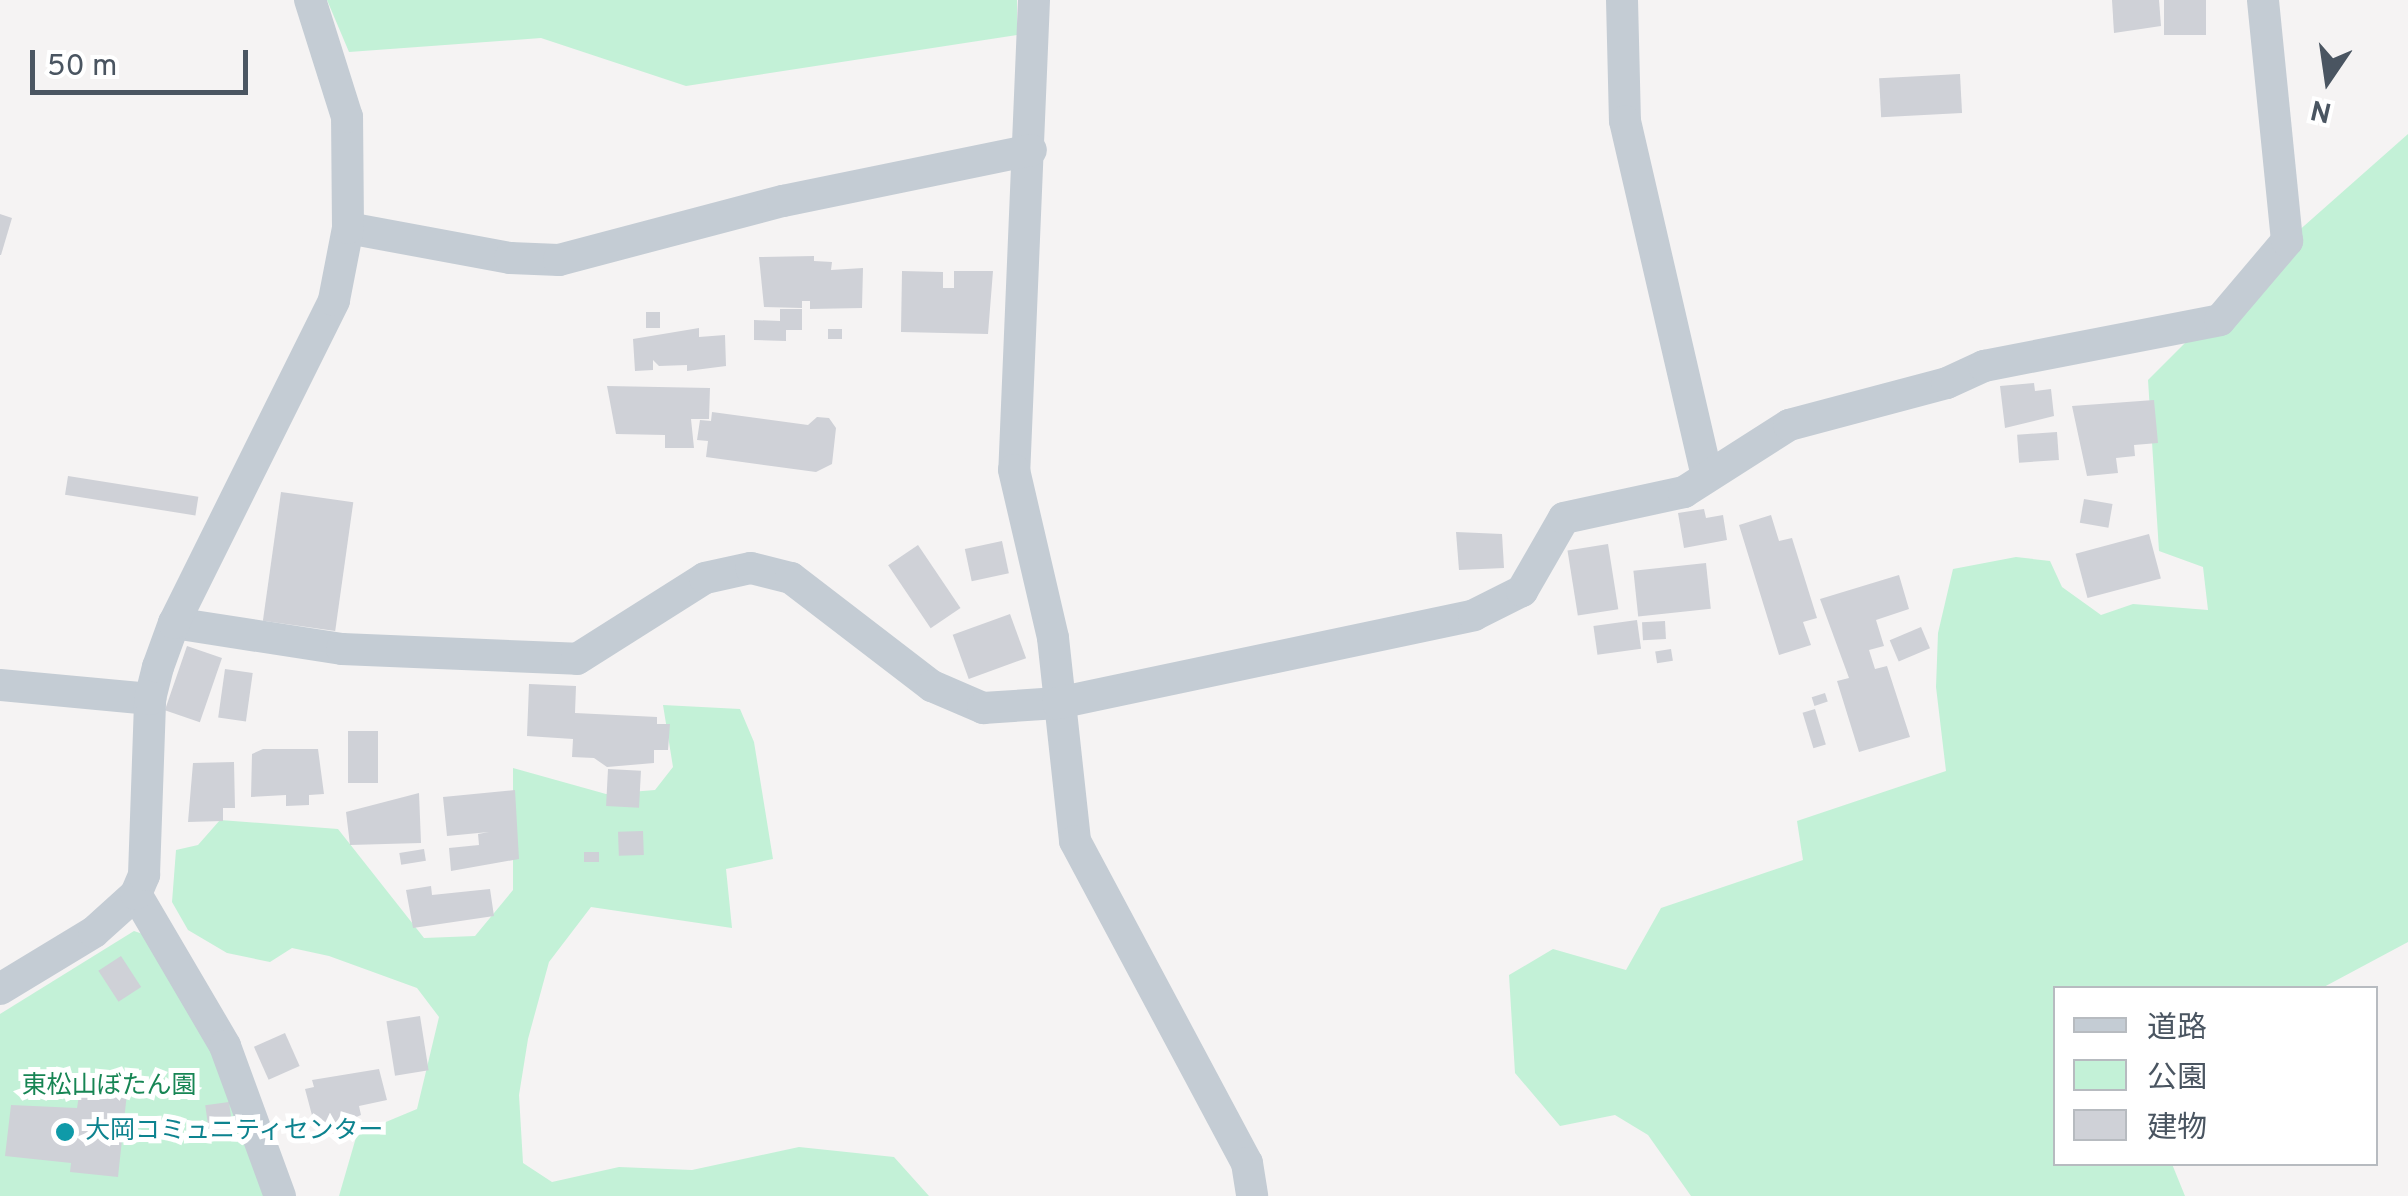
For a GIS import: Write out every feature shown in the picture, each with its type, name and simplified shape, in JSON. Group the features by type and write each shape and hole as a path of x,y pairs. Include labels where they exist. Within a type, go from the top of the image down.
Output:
{"street":[{"path":"0,989 94,932 136,894 144,875 150,698 174,623 327,315 348,228 347,117 310,0"},
{"path":"1034,0 1031,150 1014,470 1053,638 1075,841 1247,1163 1252,1196"},
{"path":"1622,0 1625,121 1707,476"},
{"path":"174,623 342,649 577,660 705,578 751,568 791,578 955,700 983,708 1058,703 1501,606 1522,591 1564,518 1684,492 1788,425 1948,383 1984,366 2220,320 2287,241 2263,0"},
{"path":"348,228 510,258 559,260 784,200 1031,150"},
{"path":"0,685 150,698"},
{"path":"136,894 225,1046 280,1196"}],"green space":[{"path":"327,0 1017,0 1017,35 686,86 541,38 349,52"},
{"path":"2408,134 2408,942 2326,986 2053,986 2053,1166 2173,1166 2185,1196 1691,1196 1648,1135 1615,1115 1560,1126 1515,1073 1509,975 1553,949 1626,970 1661,908 1803,860 1797,821 1946,771 1936,687 1938,633 1953,569 2016,557 2050,561 2062,587 2101,615 2133,604 2208,610 2203,567 2159,551 2148,380 2287,241"},
{"path":"663,705 740,709 754,742 773,859 726,869 732,928 591,907 549,962 528,1039 519,1095 523,1163 552,1182 619,1167 692,1170 799,1147 894,1157 929,1196 339,1196 357,1134 417,1109 439,1017 417,988 329,956 292,948 270,962 227,953 188,930 172,902 176,850 198,845 220,820 338,829 424,938 475,936 513,890 513,768 606,794 655,790 673,767"},
{"name":"東松山ぼたん園","path":"134,931 143,934 220,1064 266,1196 0,1196 0,1014"}],"building":[{"path":"2112,0 2159,0 2161,26 2114,33"},
{"path":"2164,0 2206,0 2206,35 2164,35"},
{"path":"1960,74 1962,113 1881,117 1879,78"},
{"path":"0,214 12,218 1,255 0,255"},
{"path":"814,256 814,261 832,262 831,270 863,268 862,308 810,309 810,301 802,301 802,308 764,307 759,257"},
{"path":"902,271 943,272 943,288 954,288 954,271 993,271 988,334 901,332"},
{"path":"780,309 802,309 802,330 786,330 786,341 754,340 754,320 780,321"},
{"path":"646,312 660,312 660,328 646,328"},
{"path":"699,328 699,337 725,335 726,366 687,371 687,365 659,366 653,360 653,370 635,371 633,339"},
{"path":"828,329 842,329 842,339 828,339"},
{"path":"2034,383 2035,391 2051,389 2054,416 2005,428 2000,386"},
{"path":"607,386 710,388 709,419 691,419 694,448 665,448 665,435 616,434"},
{"path":"2154,400 2158,443 2134,445 2135,456 2116,458 2118,473 2087,476 2072,406"},
{"path":"712,412 808,425 817,417 829,418 836,428 832,464 816,472 706,457 708,441 697,440 700,420 711,421"},
{"path":"2057,432 2059,460 2019,463 2017,435"},
{"path":"68,476 198,497 195,515 65,495"},
{"path":"281,492 353,502 335,631 263,621"},
{"path":"2084,499 2113,504 2108,528 2080,523"},
{"path":"1704,509 1706,518 1723,515 1727,540 1684,548 1678,513"},
{"path":"1771,515 1779,541 1792,538 1817,618 1803,622 1811,645 1779,655 1739,525"},
{"path":"1456,532 1502,534 1504,568 1459,570"},
{"path":"2149,534 2161,578 2087,598 2076,554"},
{"path":"1002,541 1009,573 972,581 965,549"},
{"path":"1608,544 1618,609 1578,616 1568,550"},
{"path":"918,545 960,608 931,628 888,565"},
{"path":"1706,563 1711,609 1638,616 1633,571"},
{"path":"1899,575 1909,609 1876,620 1884,646 1869,650 1875,669 1887,666 1910,737 1859,752 1837,681 1849,678 1820,599"},
{"path":"1010,614 1026,658 969,679 953,635"},
{"path":"1637,620 1641,649 1597,655 1593,626"},
{"path":"1665,621 1666,639 1643,640 1642,622"},
{"path":"1921,627 1930,648 1899,661 1890,640"},
{"path":"187,646 222,658 200,722 165,710"},
{"path":"1671,649 1673,661 1657,663 1655,652"},
{"path":"225,669 253,673 246,721 218,718"},
{"path":"529,684 576,686 575,713 657,717 657,724 670,724 668,750 654,750 654,763 607,767 594,758 572,757 573,739 527,736"},
{"path":"1825,693 1828,702 1814,706 1812,697"},
{"path":"1815,709 1826,744 1813,748 1803,713"},
{"path":"348,731 378,731 378,783 348,783"},
{"path":"263,749 318,749 324,794 309,795 309,805 286,806 286,795 251,797 252,754"},
{"path":"234,762 235,808 223,808 223,821 188,822 193,763"},
{"path":"608,769 641,771 639,808 606,806"},
{"path":"515,790 519,859 451,871 449,848 479,845 478,834 489,832 447,836 443,797"},
{"path":"419,793 421,843 350,845 346,812"},
{"path":"643,831 644,855 619,856 618,832"},
{"path":"424,849 426,861 401,865 399,853"},
{"path":"584,852 599,852 599,862 584,862"},
{"path":"431,886 432,895 490,889 494,916 413,928 406,890"},
{"path":"121,956 141,987 119,1002 98,971"},
{"path":"420,1016 429,1070 395,1076 386,1021"},
{"path":"285,1033 300,1066 269,1080 254,1047"},
{"path":"379,1069 387,1100 359,1106 361,1115 317,1134 305,1089 314,1087 312,1080"},
{"name":"大岡コミュニティセンター","path":"80,1089 127,1093 118,1177 70,1172 71,1163 5,1156 11,1105 77,1108"},
{"path":"229,1102 233,1132 209,1135 205,1105"}],"place":[{"name":"大岡コミュニティセンター","path":"65,1132"}]}
